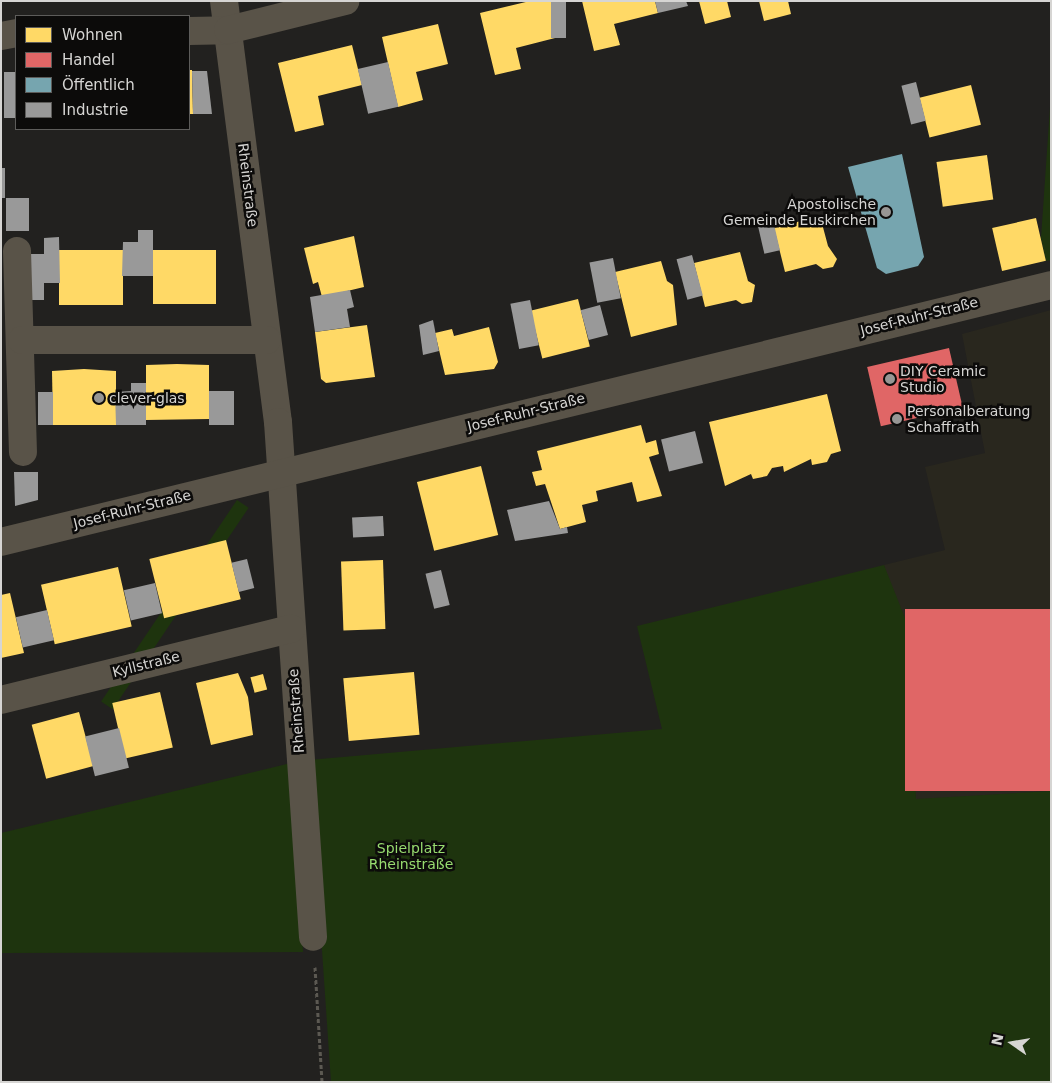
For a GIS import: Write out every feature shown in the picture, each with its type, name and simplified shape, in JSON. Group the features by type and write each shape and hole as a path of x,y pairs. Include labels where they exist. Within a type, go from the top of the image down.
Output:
{"street":[{"name":"Rheinstraße","path":"224,1 267,340 281,472 313,937"},
{"path":"190,31 228,30 345,1"},
{"path":"1,36 15,33"},
{"path":"18,251 22,340 23,452"},
{"name":"Josef-Ruhr-Straße","path":"1,542 281,472 1051,286"},
{"path":"22,340 267,340"},
{"name":"Kyllstraße","path":"1,700 291,629"}],"path":[{"path":"313,937 322,1082"}],"shaded area":[{"path":"1051,310 1051,791 916,800 884,565 945,550 925,467 985,453 962,334"}],"green space":[{"path":"1051,93 1051,260 1046,261 1041,238"},
{"path":"237,500 249,508 113,709 101,701"},
{"name":"Spielplatz Rheinstraße","path":"884,565 905,618 916,799 1051,791 1051,1082 331,1082 309,760 662,729 637,626"},
{"path":"291,763 303,952 1,953 1,833"}],"building: Wohnen":[{"path":"530,1 551,1 559,37 516,48 521,69 495,75 480,13"},
{"path":"582,1 655,1 658,13 614,24 620,45 594,51"},
{"path":"699,1 727,1 731,17 705,24"},
{"path":"759,1 788,1 791,14 764,21"},
{"path":"438,24 448,64 416,72 423,100 398,107 382,37"},
{"path":"352,45 362,85 318,96 324,125 295,132 278,63"},
{"path":"190,70 192,70 193,114 190,114"},
{"path":"971,85 981,125 929,138 920,98"},
{"path":"987,155 993,200 943,207 936,162"},
{"path":"820,216 828,246 837,259 833,267 823,269 816,264 785,272 774,228"},
{"path":"1036,218 1046,261 1002,271 992,228"},
{"path":"354,236 364,287 322,297 318,282 313,284 304,248"},
{"path":"59,250 123,250 123,305 59,305"},
{"path":"153,250 216,250 216,304 153,304"},
{"path":"740,252 748,281 755,285 752,302 742,304 736,300 705,307 694,263"},
{"path":"661,261 667,281 673,285 677,325 631,337 615,272"},
{"path":"578,299 590,347 542,358 530,311"},
{"path":"367,325 375,377 326,383 321,379 315,332"},
{"path":"489,327 498,362 494,369 445,375 435,333 452,329 454,336"},
{"path":"146,365 209,365 209,419 146,420"},
{"path":"84,369 116,371 116,425 53,425 52,371"},
{"path":"827,394 841,451 831,454 827,462 812,465 811,459 784,472 783,466 772,468 767,476 753,479 751,474 725,486 709,422"},
{"path":"641,425 646,443 656,440 659,454 649,457 662,496 637,502 632,482 596,491 598,501 582,505 586,522 560,529 545,484 536,486 532,472 542,470 537,451"},
{"path":"481,466 498,535 434,551 417,482"},
{"path":"226,540 241,599 164,618 149,559"},
{"path":"383,560 385,629 343,630 341,561"},
{"path":"118,567 132,626 55,644 41,585"},
{"path":"10,593 24,653 1,658 1,595"},
{"path":"414,672 419,735 349,741 343,678"},
{"path":"238,673 248,697 253,735 211,745 196,683"},
{"path":"263,674 267,689 255,693 250,677"},
{"path":"160,692 173,748 125,759 112,703"},
{"path":"79,712 93,766 46,779 32,725"}],"building: Handel":[{"path":"949,348 963,407 881,426 867,367"},
{"path":"905,609 1051,609 1051,791 905,791"}],"building: Öffentlich":[{"name":"Apostolische Gemeinde Euskirchen","path":"902,154 924,257 918,266 886,274 877,268 848,167"}],"building: Industrie":[{"path":"551,1 566,1 566,38 551,38"},
{"path":"655,1 686,1 688,6 658,13"},
{"path":"388,62 398,107 368,114 358,69"},
{"path":"192,71 207,71 212,114 193,114"},
{"path":"4,72 15,72 15,118 4,118"},
{"path":"916,82 926,121 911,124 901,86"},
{"path":"1,168 5,168 5,198 1,198"},
{"path":"6,198 29,198 29,231 6,231"},
{"path":"773,220 780,250 764,254 757,224"},
{"path":"138,230 153,230 153,276 122,276 123,242 138,242"},
{"path":"59,237 60,283 44,283 44,300 30,300 29,254 44,254 44,238"},
{"path":"692,255 703,296 687,300 677,259"},
{"path":"613,258 621,298 597,303 589,263"},
{"path":"350,290 354,307 347,309 350,327 315,332 310,297"},
{"path":"530,300 539,345 519,349 510,304"},
{"path":"600,305 608,335 589,340 581,310"},
{"path":"433,320 439,351 423,355 419,325"},
{"path":"131,383 146,383 146,425 116,425 115,392 131,391"},
{"path":"209,391 234,391 234,425 209,425"},
{"path":"38,392 53,392 53,425 38,425"},
{"path":"695,431 703,463 669,471 661,439"},
{"path":"14,472 38,472 38,500 15,506"},
{"path":"549,501 560,529 567,527 568,533 515,541 507,510"},
{"path":"383,516 384,536 353,538 352,518"},
{"path":"247,559 254,588 239,592 231,563"},
{"path":"441,570 450,605 434,609 425,574"},
{"path":"155,583 162,613 131,620 124,590"},
{"path":"47,610 54,640 23,647 16,617"},
{"path":"119,728 129,768 95,776 85,736"}],"place":[{"name":"Apostolische Gemeinde Euskirchen","path":"886,212"},
{"name":"DIY Ceramic Studio","path":"890,379"},
{"name":"clever-glas","path":"99,398"},
{"name":"Personalberatung Schaffrath","path":"897,419"}]}
